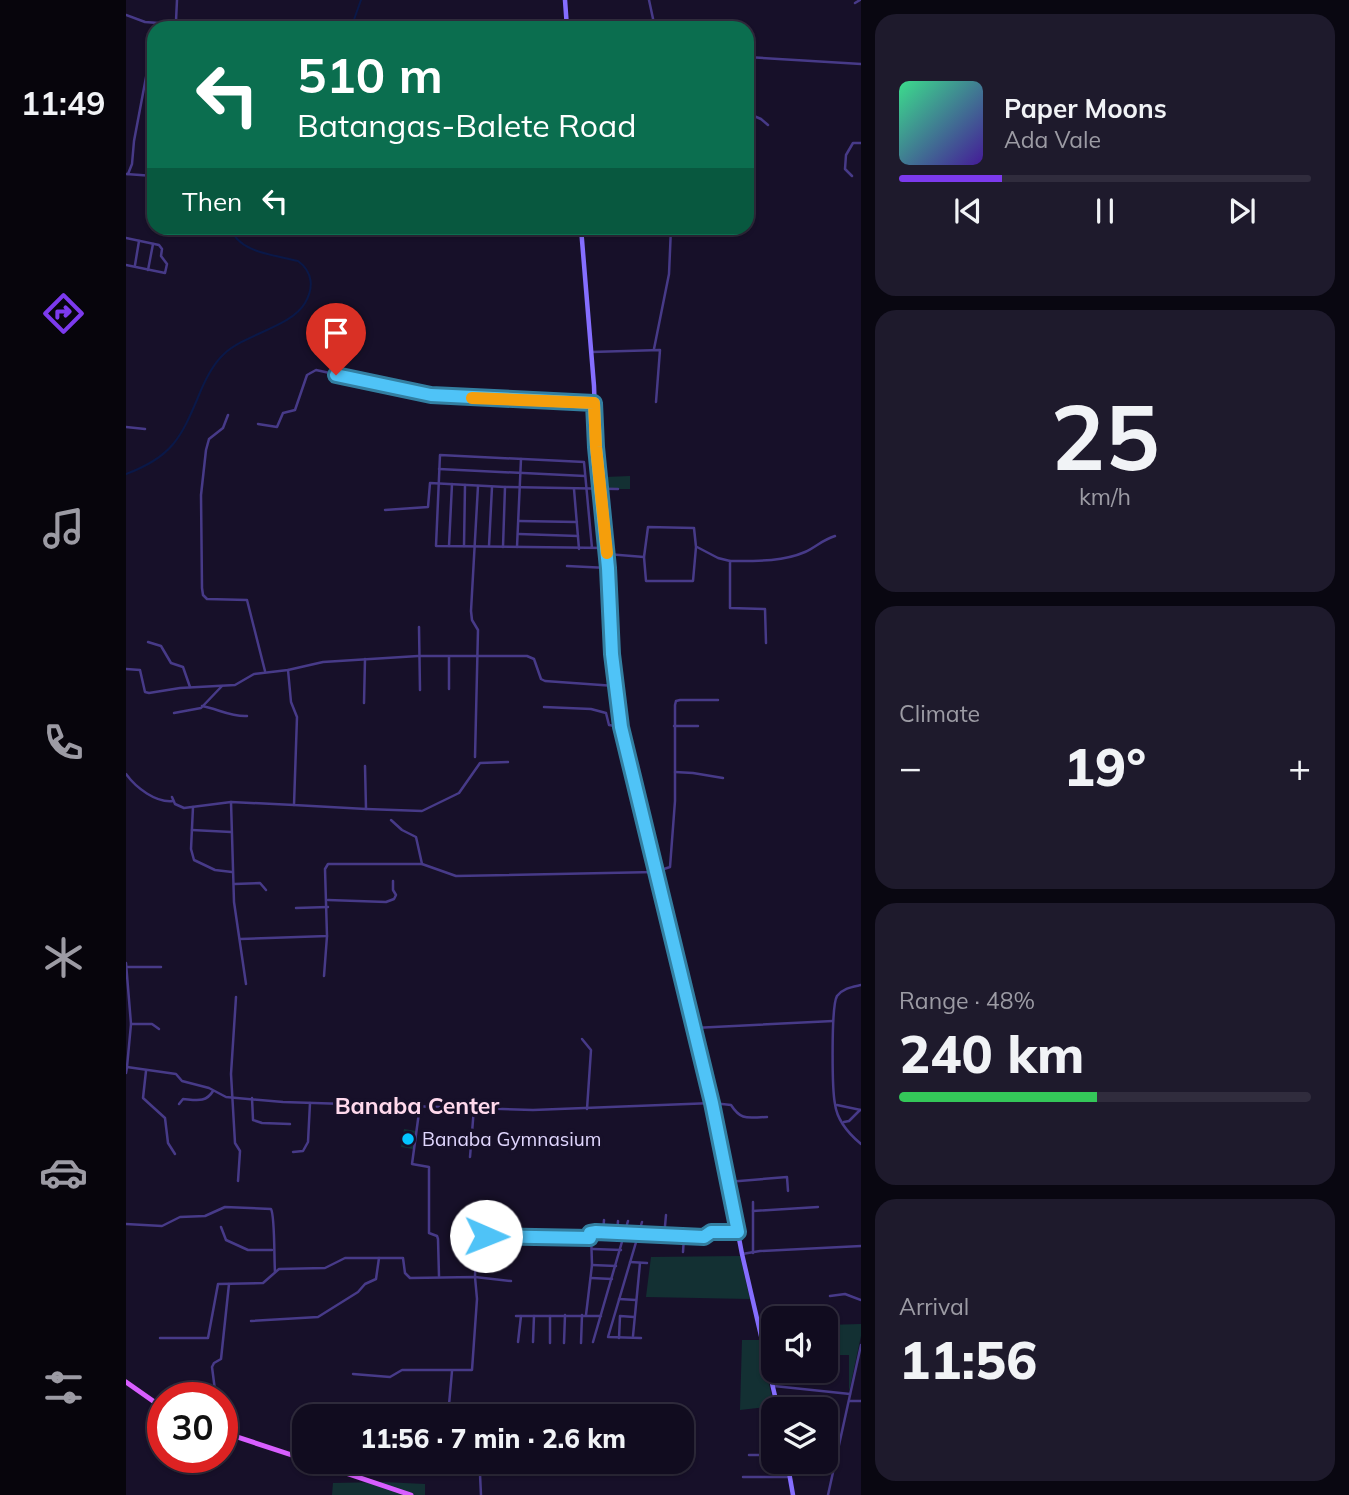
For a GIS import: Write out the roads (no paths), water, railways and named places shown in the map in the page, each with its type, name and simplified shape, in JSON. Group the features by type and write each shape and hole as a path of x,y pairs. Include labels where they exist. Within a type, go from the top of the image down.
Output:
{"main road":[{"path":"565,0 566,21"},
{"path":"582,235 615,686 621,727 712,1103 727,1182 776,1397"},
{"path":"126,1382 147,1397"},
{"path":"238,1437 292,1456"},
{"path":"349,1474 411,1495"},
{"path":"789,1474 793,1495"}],"street":[{"path":"176,21 177,0"},
{"path":"649,0 654,21"},
{"path":"855,3 860,0"},
{"path":"126,15 147,22"},
{"path":"754,57 861,64"},
{"path":"147,72 132,164 127,174 147,175"},
{"path":"754,116 768,125"},
{"path":"852,176 845,169 846,155 853,143 861,143"},
{"path":"654,349 669,274 671,235"},
{"path":"126,238 159,245 162,248 161,256 167,261 165,273 126,265"},
{"path":"135,267 139,241"},
{"path":"148,270 153,244"},
{"path":"591,352 660,350 656,402"},
{"path":"258,424 277,427 283,413 295,409 307,375 316,370 431,395 594,403"},
{"path":"228,415 223,428 209,439 206,450 201,495 203,595 207,599 247,600 266,672"},
{"path":"126,427 145,429"},
{"path":"592,548 584,462 440,455 436,546 592,548 644,557"},
{"path":"517,547 521,460"},
{"path":"439,469 585,475"},
{"path":"385,510 428,507 430,483 505,488 618,489"},
{"path":"449,546 452,484"},
{"path":"464,546 465,485"},
{"path":"475,757 478,630 472,620 471,611 478,486"},
{"path":"489,547 492,487"},
{"path":"503,547 505,488"},
{"path":"574,489 579,549"},
{"path":"519,521 577,522"},
{"path":"648,527 694,528 696,547 693,581 646,581 644,557 648,527"},
{"path":"518,534 578,536"},
{"path":"696,547 730,561 772,560 807,551 822,540 835,536"},
{"path":"730,561 730,608 765,608 766,643"},
{"path":"567,565 608,568"},
{"path":"419,627 420,690"},
{"path":"148,642 161,646 171,663 183,667 190,687"},
{"path":"126,669 140,670 146,693 239,684 254,674 365,659 418,656 532,657 541,679 545,681 615,686"},
{"path":"449,690 450,657"},
{"path":"364,703 365,659"},
{"path":"288,670 290,702 297,719 294,805"},
{"path":"174,713 202,706 222,686"},
{"path":"324,976 328,907 325,869 328,864 422,864 456,876 655,872 670,867 676,701 718,700"},
{"path":"202,706 216,708 234,716 247,716"},
{"path":"544,707 591,709 606,713 609,725 621,727"},
{"path":"674,726 698,726"},
{"path":"126,774 135,785 149,794 164,802 172,799 180,807 231,802 422,811 459,793 480,763 508,762"},
{"path":"365,766 366,809"},
{"path":"675,772 723,778"},
{"path":"231,802 234,908 246,984"},
{"path":"193,807 191,853 194,860 215,870 234,872"},
{"path":"391,820 416,837 422,853 422,864"},
{"path":"192,830 232,832"},
{"path":"328,900 386,902 394,899 396,895 393,881"},
{"path":"234,884 260,883 266,890"},
{"path":"296,908 328,907"},
{"path":"240,939 327,936"},
{"path":"126,1073 131,1024 127,1003 126,965 161,967"},
{"path":"861,985 848,987 840,992 835,1000 833,1021 835,1105 846,1131 861,1144"},
{"path":"236,997 231,1063 235,1143 240,1151 238,1181"},
{"path":"694,1028 833,1021"},
{"path":"131,1024 152,1024 159,1029"},
{"path":"582,1039 591,1050 587,1109"},
{"path":"127,1067 176,1074 182,1081 226,1097 474,1108 587,1109 712,1103 732,1105 738,1115 743,1117 767,1117"},
{"path":"146,1071 143,1098 165,1118 168,1143 175,1154"},
{"path":"179,1104 183,1099 204,1100 209,1098 213,1091"},
{"path":"252,1098 253,1120 290,1124"},
{"path":"293,1152 303,1151 308,1142 310,1102"},
{"path":"420,1105 412,1164 429,1167 429,1233 438,1239 439,1277"},
{"path":"835,1105 861,1110"},
{"path":"470,1157 474,1108"},
{"path":"843,1122 849,1121 861,1110"},
{"path":"727,1182 787,1177 788,1191"},
{"path":"753,1202 753,1252"},
{"path":"753,1211 818,1206"},
{"path":"126,1224 162,1226 180,1217 205,1216 225,1207 271,1209 274,1217 275,1272"},
{"path":"664,1237 666,1216"},
{"path":"603,1233 604,1220"},
{"path":"617,1234 618,1221"},
{"path":"593,1342 628,1221"},
{"path":"641,1338 608,1338 642,1222"},
{"path":"221,1227 226,1240 248,1250 273,1250"},
{"path":"581,1343 591,1278 591,1232 704,1237 711,1232 738,1232"},
{"path":"353,1374 390,1377 402,1370 470,1371 473,1368 477,1299 476,1241 479,1237 590,1238"},
{"path":"683,1252 684,1237"},
{"path":"743,1254 861,1246"},
{"path":"591,1249 621,1250"},
{"path":"160,1338 208,1338 218,1284 263,1283 275,1272 283,1269 325,1268 342,1258 403,1258 405,1273 410,1278 475,1277 511,1281"},
{"path":"251,1321 318,1317 358,1292 365,1283 376,1279 379,1258"},
{"path":"630,1262 647,1263"},
{"path":"633,1338 640,1263"},
{"path":"592,1265 616,1266"},
{"path":"591,1278 612,1279"},
{"path":"214,1382 212,1367 221,1359 229,1284"},
{"path":"830,1296 845,1294 861,1300"},
{"path":"619,1299 636,1300"},
{"path":"564,1343 565,1315"},
{"path":"518,1342 519,1316 601,1316"},
{"path":"533,1342 534,1316"},
{"path":"550,1316 550,1343"},
{"path":"619,1338 620,1316 635,1317"},
{"path":"838,1444 861,1345"},
{"path":"449,1404 452,1371"},
{"path":"774,1386 850,1394"},
{"path":"849,1401 861,1401"},
{"path":"749,1455 761,1455"},
{"path":"480,1474 481,1495"},
{"path":"828,1495 832,1474"},
{"path":"743,1478 789,1477"}],"waterway":[{"path":"354,21 361,0"},
{"path":"126,474 154,461 173,444 209,373 224,354 289,318 308,297 311,286 303,265 298,261 249,248 234,235"}],"place":[{"name":"Banaba Gymnasium","path":"408,1139"}],"district":[{"name":"Banaba Center","path":"417,1105"}]}
